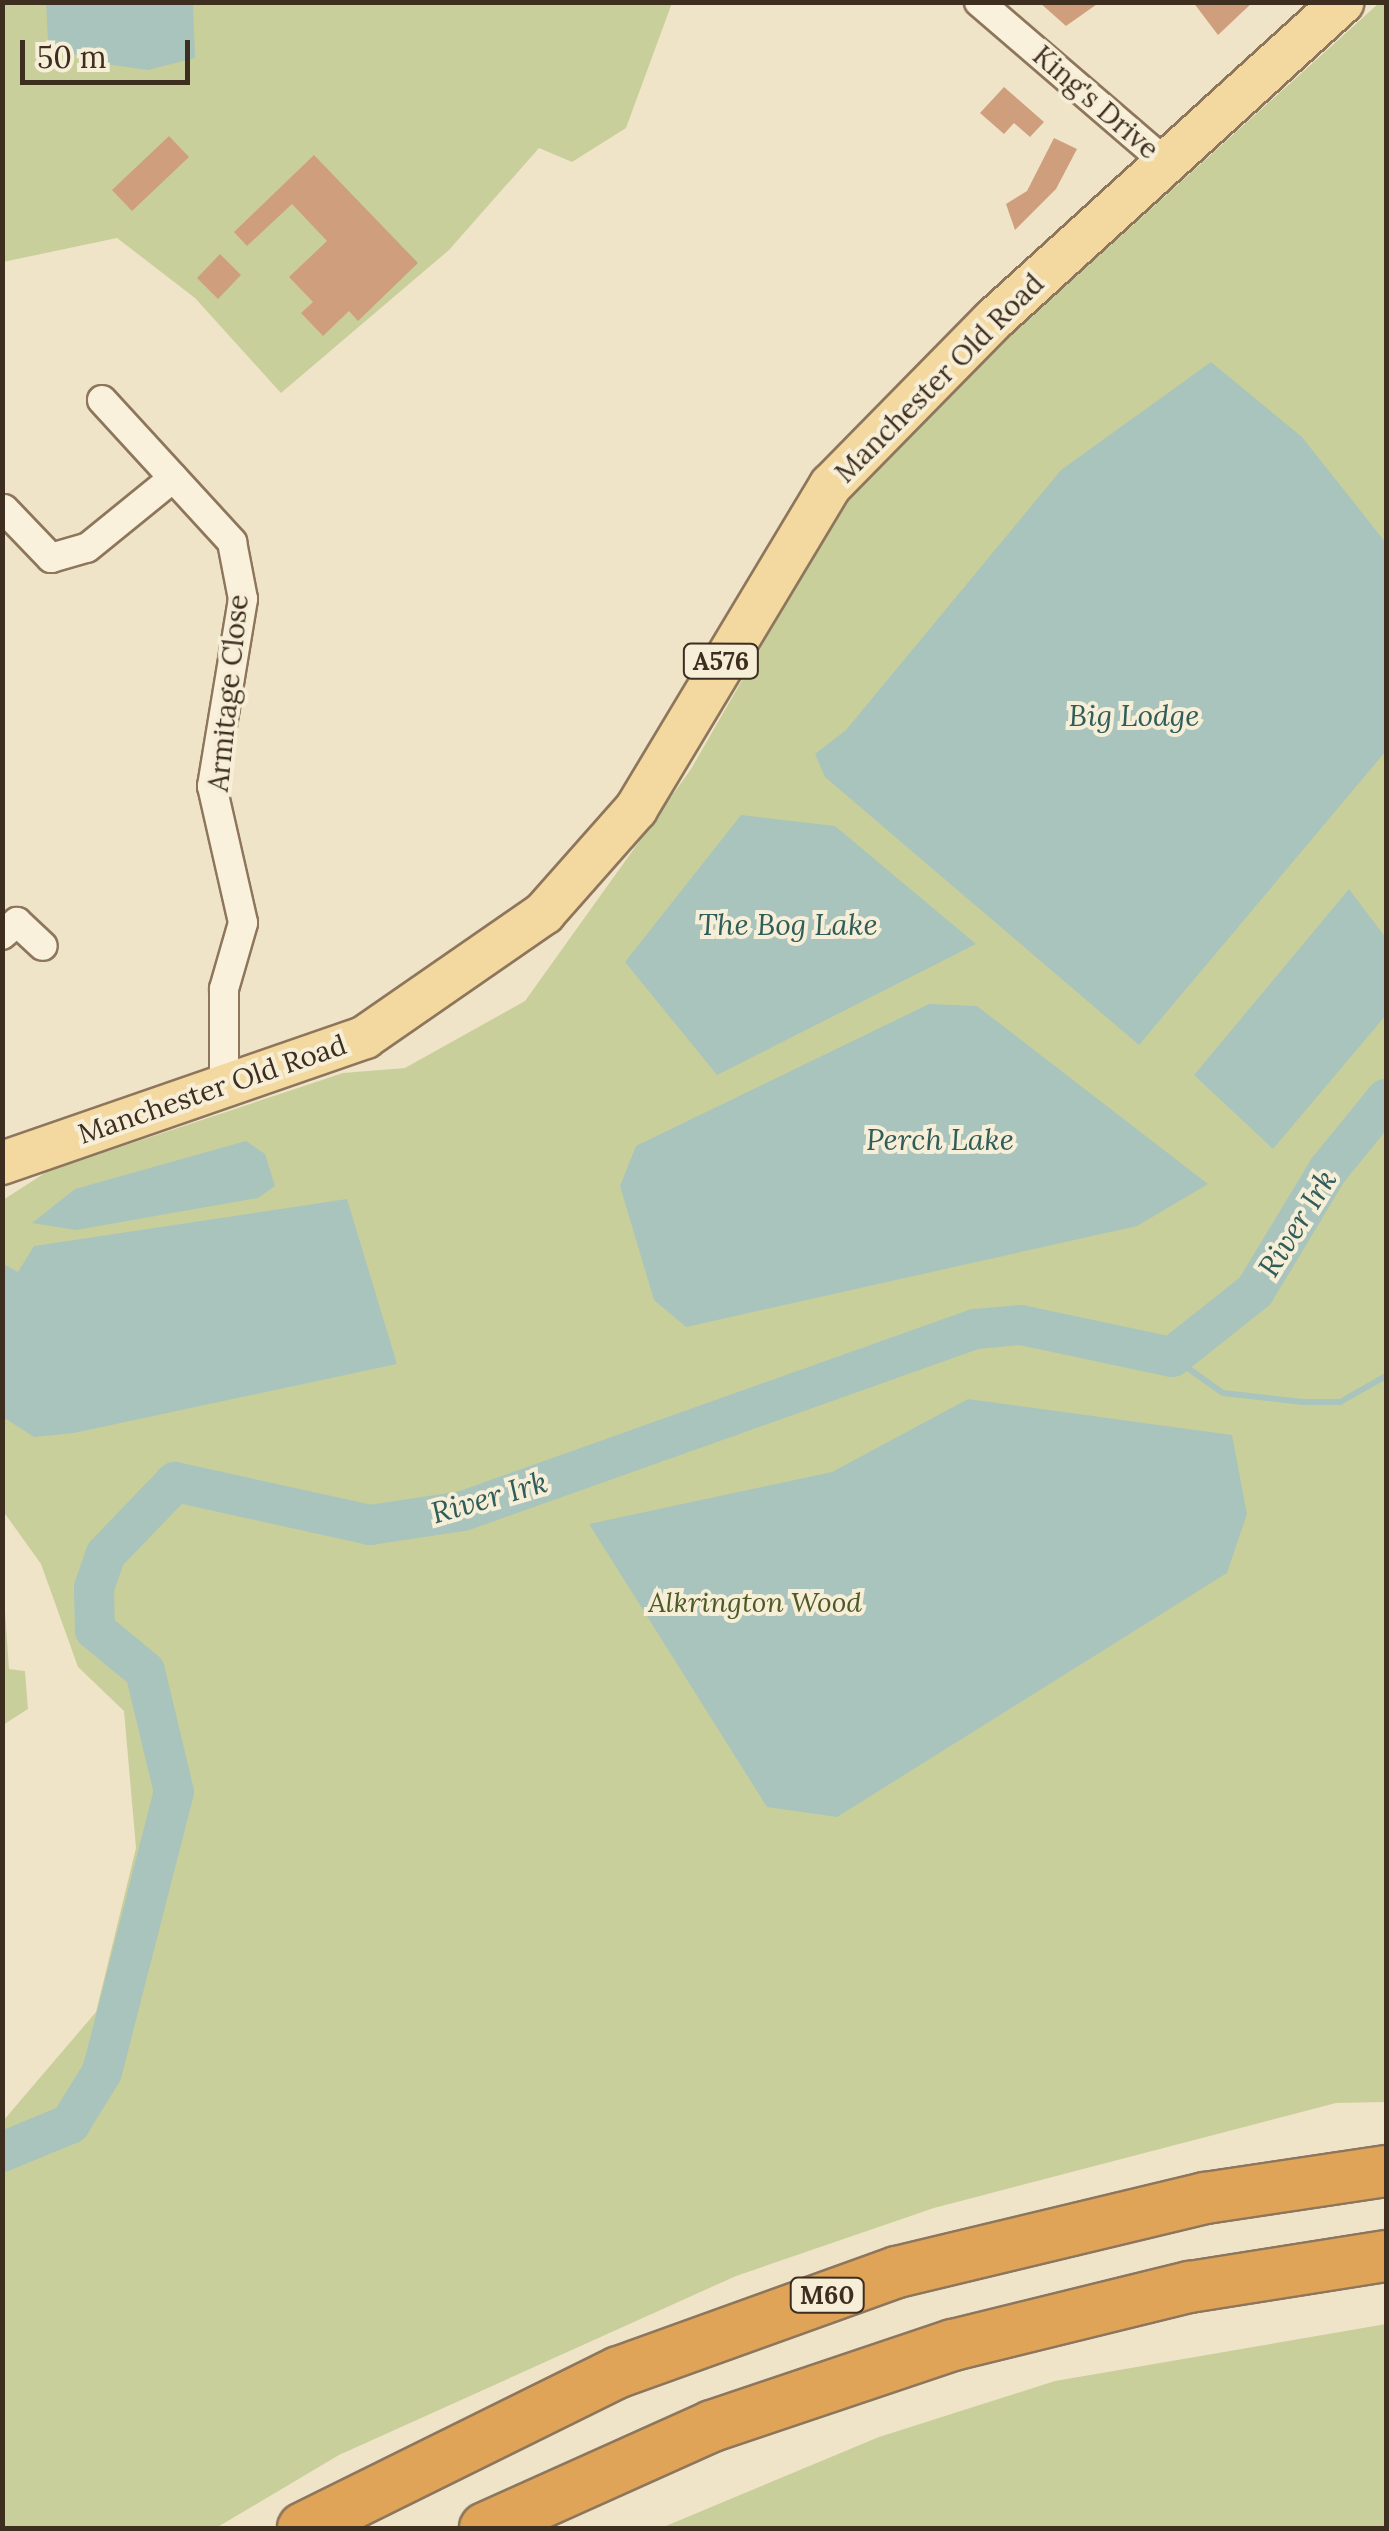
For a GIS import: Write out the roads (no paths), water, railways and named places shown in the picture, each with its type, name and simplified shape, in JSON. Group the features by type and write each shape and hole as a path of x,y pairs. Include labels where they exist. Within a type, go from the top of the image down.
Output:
{"highway":[{"name":"M60","path":"303,2528 619,2372 879,2278 1066,2227 1386,2171"},
{"path":"484,2528 712,2426 953,2345 1190,2287 1386,2256"}],"main road":[{"name":"Manchester Old Road","path":"4,1159 224,1091 364,1037 544,913 636,809 831,486 1166,162 1344,2"}],"street":[{"name":"King's Drive","path":"979,2 1166,162"},
{"name":"Armitage Close","path":"102,400 232,542 243,599 212,786 243,922 224,989 224,1091"},
{"path":"4,510 52,558 87,548 172,478"},
{"path":"2,934 17,922 43,946"}],"water":[{"path":"46,3 193,3 195,58 148,70 91,62 48,42"},
{"name":"Big Lodge","path":"1211,362 1302,437 1386,543 1386,751 1139,1045 825,777 815,754 846,730 1061,470"},
{"name":"The Bog Lake","path":"741,815 835,826 976,944 717,1075 625,962"},
{"path":"1349,889 1386,938 1386,1015 1273,1149 1194,1075"},
{"name":"Perch Lake","path":"929,1004 977,1006 1208,1184 1137,1226 686,1327 654,1300 620,1186 636,1146"},
{"path":"246,1141 265,1154 275,1186 258,1198 76,1230 32,1223 75,1189"},
{"path":"347,1199 397,1364 74,1433 34,1437 3,1417 3,1264 18,1272 34,1246"},
{"path":"968,1399 1232,1435 1247,1514 1227,1573 837,1817 767,1807 589,1524 832,1472"}],"waterway":[{"name":"River Irk","path":"2,2152 70,2124 102,2072 174,1792 145,1671 95,1630 94,1588 106,1554 175,1482 370,1525 463,1511 975,1329 1021,1325 1172,1357 1255,1291 1328,1170 1386,1099"},
{"path":"1172,1357 1223,1393 1302,1402 1340,1402 1386,1376"}],"park label":[{"name":"Alkrington Wood","path":"755,1602"}]}
